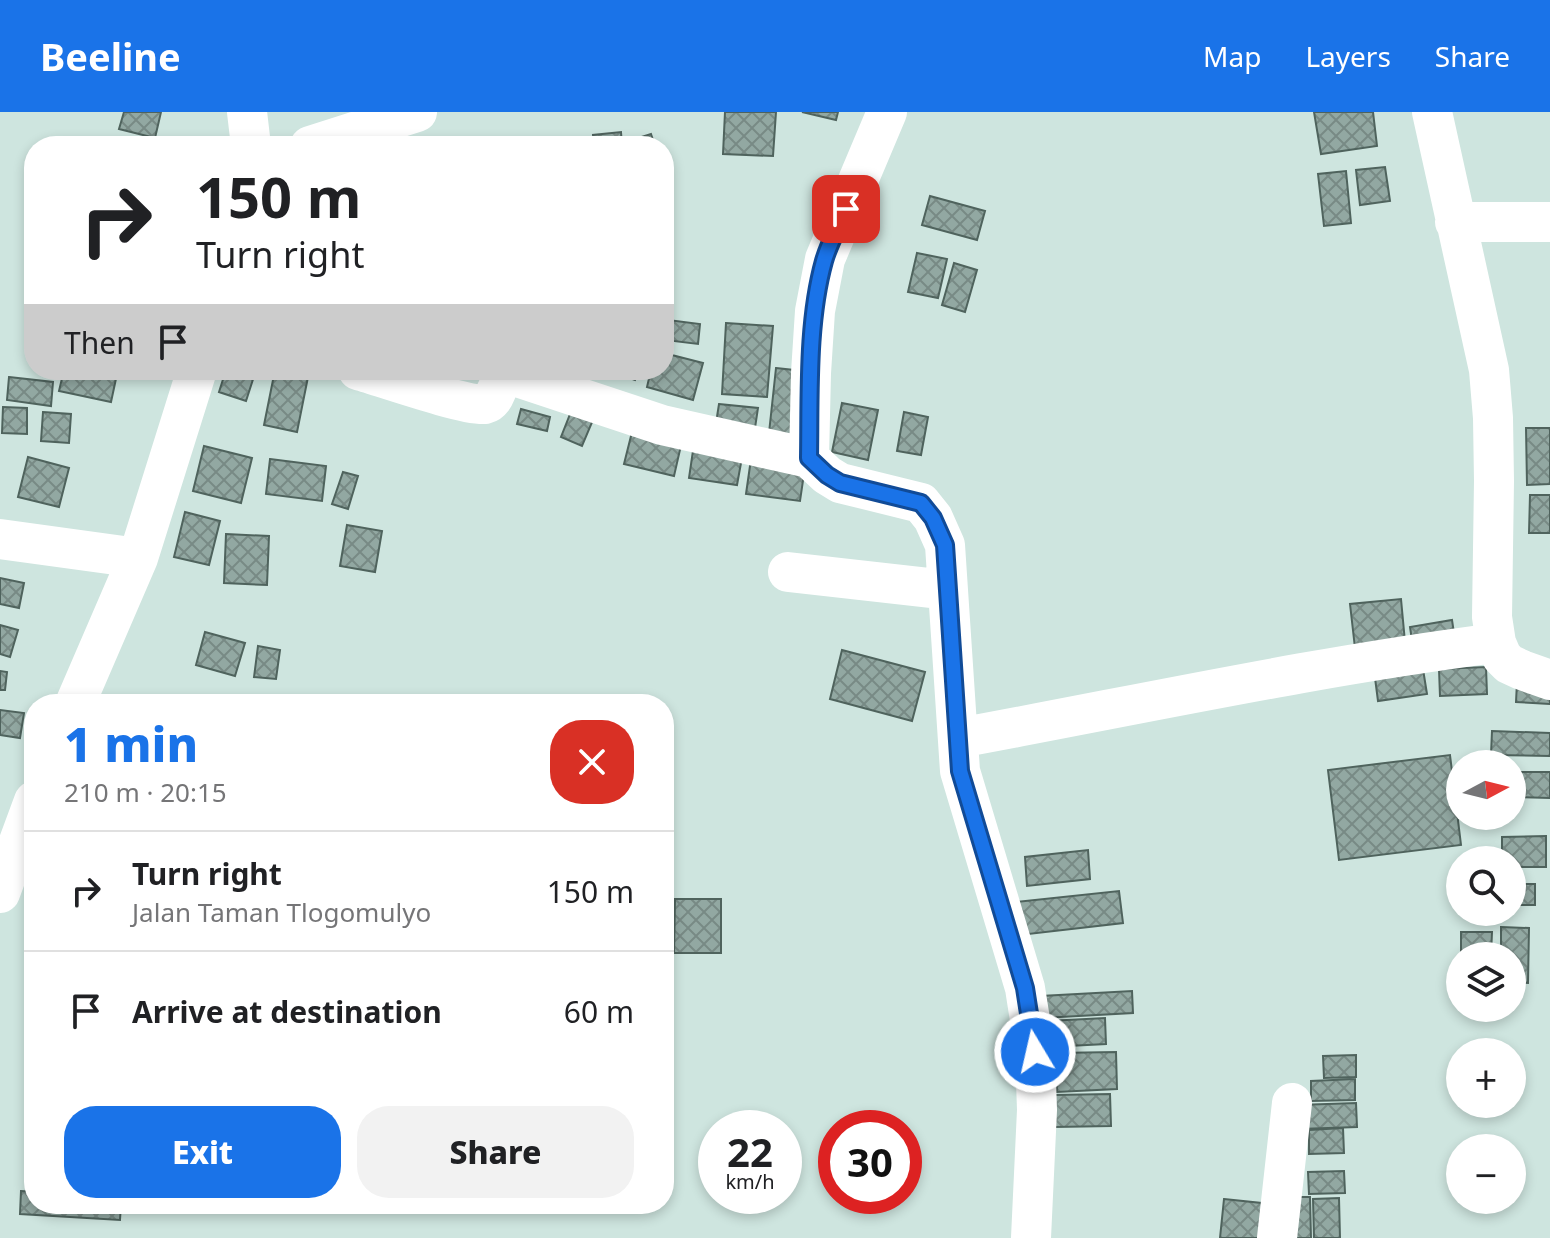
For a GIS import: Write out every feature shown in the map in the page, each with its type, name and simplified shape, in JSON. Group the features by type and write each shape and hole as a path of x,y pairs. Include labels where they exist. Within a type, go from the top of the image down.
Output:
{"street":[{"path":"247,112 250,136"},
{"path":"341,136 417,112"},
{"path":"809,458 815,311 825,259 887,112"},
{"path":"1432,112 1490,382 1494,481 1492,617 1496,643 1509,664 1550,680"},
{"path":"1455,222 1550,222"},
{"path":"79,694 138,558 194,380"},
{"path":"392,380 484,404 490,401 502,380"},
{"path":"526,380 662,425 809,458 840,483 921,503 933,518 945,545 960,771 1025,988 1035,1052 1037,1110 1031,1238"},
{"path":"0,539 138,558"},
{"path":"788,572 948,590"},
{"path":"959,738 1271,679 1496,643"},
{"path":"0,893 24,833"},
{"path":"1277,1238 1292,1103"}],"building":[{"path":"124,112 161,112 155,136 119,129"},
{"path":"725,112 776,112 773,156 723,154"},
{"path":"802,112 838,112 836,120"},
{"path":"1314,112 1373,112 1377,146 1321,154"},
{"path":"621,132 621,136 593,136"},
{"path":"1385,167 1390,201 1360,205 1356,170"},
{"path":"1346,171 1351,223 1324,226 1318,174"},
{"path":"930,196 985,211 977,240 922,225"},
{"path":"917,253 947,259 938,298 908,292"},
{"path":"954,263 977,270 965,312 942,305"},
{"path":"674,321 700,324 698,344 674,341"},
{"path":"726,323 773,326 767,397 722,394"},
{"path":"674,356 703,363 693,400 647,387 649,380 674,380"},
{"path":"776,368 803,371 797,436 769,433"},
{"path":"9,377 53,382 51,406 7,400"},
{"path":"62,380 116,380 111,402 59,391"},
{"path":"223,380 253,380 246,401 219,392"},
{"path":"273,380 307,380 297,432 264,425"},
{"path":"576,399 598,408 582,446 561,437"},
{"path":"842,403 878,410 868,460 832,452"},
{"path":"719,404 758,408 755,428 716,423"},
{"path":"3,407 27,408 27,434 2,433"},
{"path":"521,409 550,417 547,431 517,424"},
{"path":"43,412 71,414 69,443 41,441"},
{"path":"904,412 928,417 921,455 897,451"},
{"path":"633,428 682,441 674,476 624,464"},
{"path":"1526,428 1550,428 1550,484 1527,485"},
{"path":"694,444 743,452 737,485 689,478"},
{"path":"204,446 252,458 241,503 193,491"},
{"path":"28,457 69,468 59,507 18,497"},
{"path":"270,459 326,466 322,501 266,494"},
{"path":"751,459 805,467 800,501 746,494"},
{"path":"343,472 358,476 348,509 332,504"},
{"path":"1530,495 1550,495 1550,533 1529,533"},
{"path":"185,512 220,521 209,565 174,557"},
{"path":"347,525 382,531 375,572 340,566"},
{"path":"226,534 269,536 267,585 224,583"},
{"path":"0,578 24,583 19,608 0,604"},
{"path":"1401,599 1405,642 1355,648 1350,604"},
{"path":"1452,620 1455,640 1413,647 1410,627"},
{"path":"0,625 18,630 10,657 0,654"},
{"path":"205,632 245,643 235,676 196,665"},
{"path":"258,646 280,650 276,679 254,677"},
{"path":"842,650 925,672 912,721 830,699"},
{"path":"1422,663 1427,694 1378,701 1374,670"},
{"path":"1486,667 1487,694 1440,696 1439,669"},
{"path":"0,671 7,672 5,690 0,690"},
{"path":"1517,682 1550,684 1550,704 1516,702"},
{"path":"0,710 24,713 20,738 0,735"},
{"path":"1492,731 1550,733 1550,756 1526,756 1526,750 1491,750"},
{"path":"1446,755 1446,830 1459,830 1461,845 1339,860 1328,770"},
{"path":"1526,772 1550,772 1550,798 1526,797"},
{"path":"1546,836 1546,867 1526,867 1526,846 1502,846 1502,837"},
{"path":"1088,850 1090,879 1027,886 1025,857"},
{"path":"1526,884 1535,884 1535,905 1526,905"},
{"path":"1119,891 1123,923 1020,935 1016,902"},
{"path":"675,899 721,899 721,953 674,953"},
{"path":"1501,927 1529,928 1528,983 1526,942 1501,942"},
{"path":"1461,932 1492,932 1492,942 1461,942"},
{"path":"1132,991 1133,1013 1042,1018 1041,996"},
{"path":"1105,1018 1106,1044 1049,1047 1048,1021"},
{"path":"1116,1052 1117,1089 1057,1092 1055,1053"},
{"path":"1356,1055 1356,1077 1324,1078 1323,1056"},
{"path":"1355,1079 1355,1100 1311,1101 1311,1081"},
{"path":"1110,1094 1111,1126 1055,1127 1054,1095"},
{"path":"1356,1103 1357,1127 1299,1129 1298,1105"},
{"path":"1343,1128 1344,1153 1309,1154 1309,1130"},
{"path":"1344,1171 1345,1193 1309,1194 1308,1172"},
{"path":"21,1191 24,1191 24,1214 120,1214 120,1220 20,1214"},
{"path":"1287,1197 1310,1197 1311,1238 1289,1238"},
{"path":"1339,1198 1340,1238 1314,1238 1313,1199"},
{"path":"1224,1199 1271,1204 1268,1238 1220,1238"}],"route":[{"path":"846,209 825,259 815,311 809,458 840,483 921,503 933,518 945,545 960,771 1025,988 1035,1052"}]}
